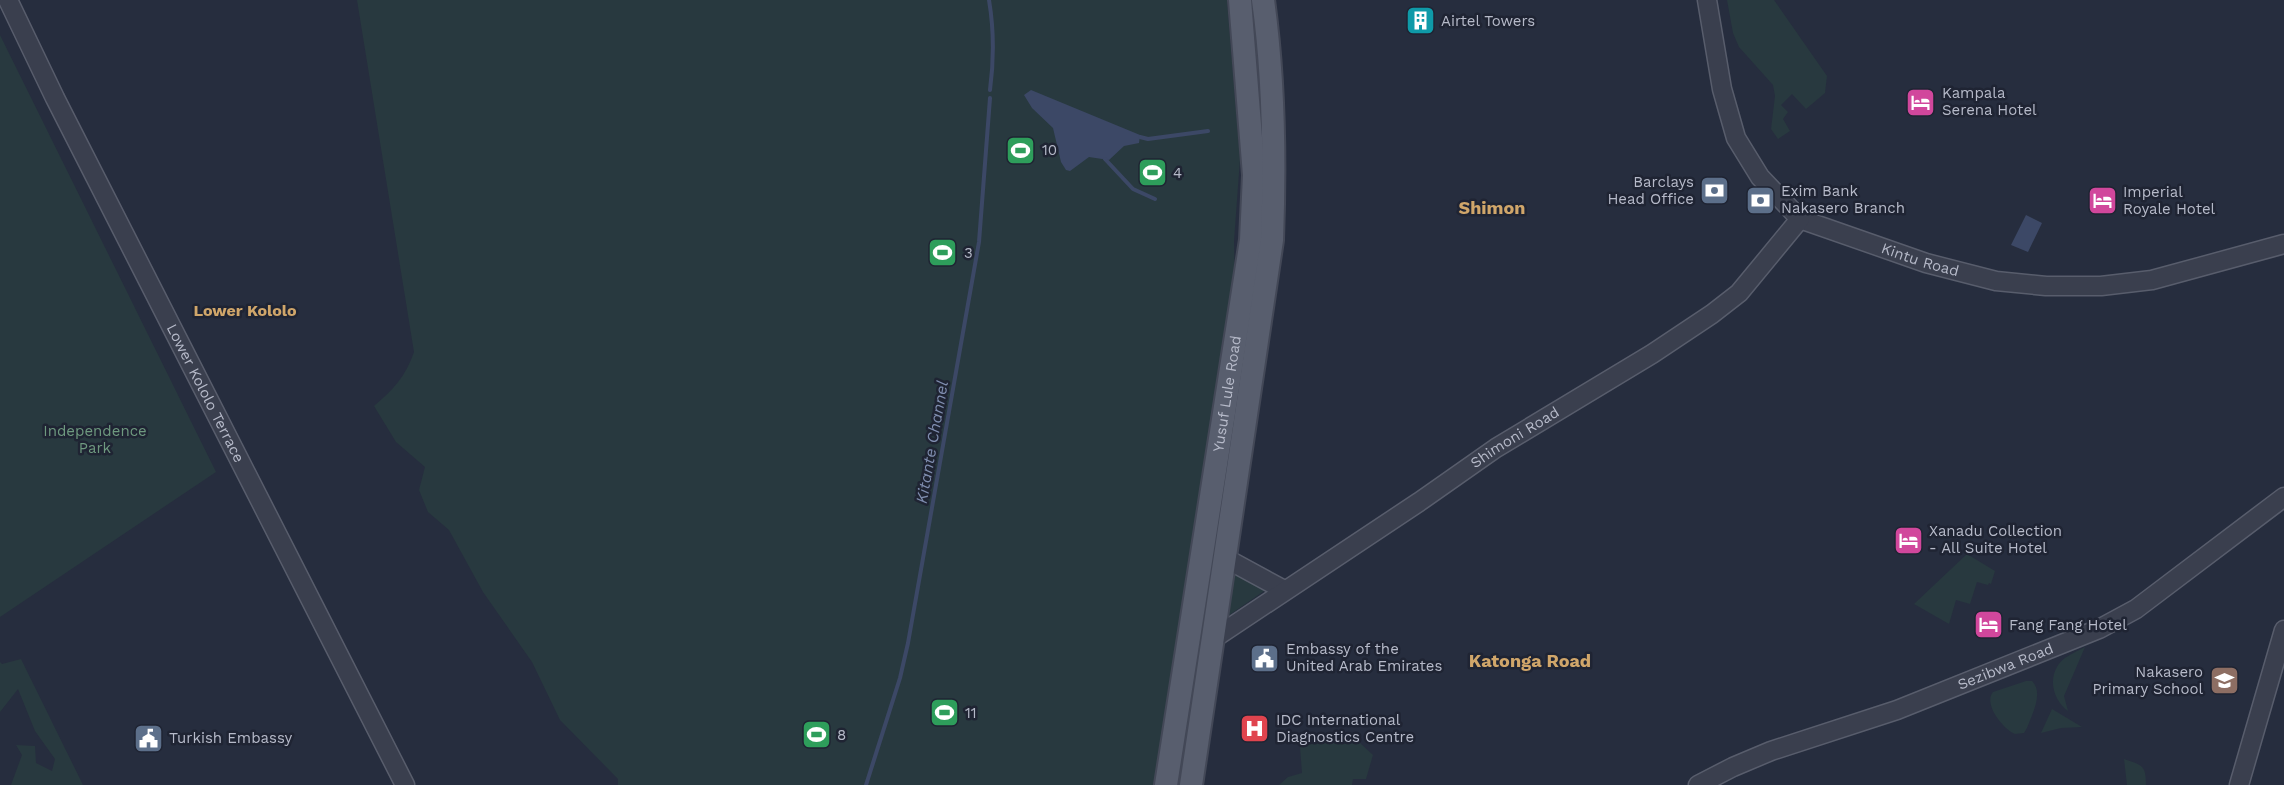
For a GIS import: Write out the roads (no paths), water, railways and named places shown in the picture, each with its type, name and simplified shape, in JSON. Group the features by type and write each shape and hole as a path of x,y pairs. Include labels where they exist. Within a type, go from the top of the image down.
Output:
{"main road":[{"name":"Yusuf Lule Road","path":"1191,785 1272,240 1240,0"},
{"name":"Yusuf Lule Road","path":"1166,785 1251,240 1264,176 1269,45 1263,0"},
{"path":"1212,493 1234,497"},
{"path":"1183,678 1207,679"}],"street":[{"name":"Lower Kololo Terrace","path":"8,0 55,98 405,785"},
{"name":"Kintu Road","path":"1707,0 1722,89 1736,138 1760,177 1800,219 1926,263 1996,281 2046,286 2101,286 2152,280 2284,244"},
{"name":"Shimoni Road","path":"1213,639 1496,448 1652,354 1712,314 1739,293 1800,219"},
{"name":"Sezibwa Road","path":"1698,785 1771,751 1897,710 2099,630 2136,609 2284,497"},
{"path":"2268,510 2284,519"},
{"path":"1226,558 1284,590"},
{"path":"2239,785 2284,630"}],"water":[{"path":"1031,90 1140,135 1139,143 1124,146 1109,160 1089,157 1070,171 1066,170 1061,162 1053,128 1032,108 1024,95"},
{"path":"2026,215 2042,223 2028,252 2011,245"}],"waterway":[{"name":"Kitante Channel","path":"989,0 993,45 990,90"},
{"name":"Kitante Channel","path":"866,785 900,678 908,643 979,242 990,98"},
{"path":"1140,137 1148,139 1208,131"},
{"path":"1105,159 1133,189 1155,199"}],"place":[{"name":"Airtel Towers","path":"1420,21"},
{"name":"Kampala Serena Hotel","path":"1921,102"},
{"name":"10","path":"1021,150"},
{"name":"4","path":"1152,173"},
{"name":"Barclays Head Office","path":"1715,191"},
{"name":"Exim Bank Nakasero Branch","path":"1760,200"},
{"name":"Imperial Royale Hotel","path":"2102,201"},
{"name":"3","path":"943,253"},
{"name":"Xanadu Collection - All Suite Hotel","path":"1908,540"},
{"name":"Fang Fang Hotel","path":"1988,625"},
{"name":"Embassy of the United Arab Emirates","path":"1265,658"},
{"name":"Nakasero Primary School","path":"2224,681"},
{"name":"11","path":"944,713"},
{"name":"IDC International Diagnostics Centre","path":"1255,729"},
{"name":"8","path":"816,735"},
{"name":"Turkish Embassy","path":"148,738"}],"district":[{"name":"Shimon","path":"1492,207"},
{"name":"Lower Kololo","path":"245,310"},
{"name":"Katonga Road","path":"1530,660"}],"park label":[{"name":"Independence Park","path":"95,440"}]}
